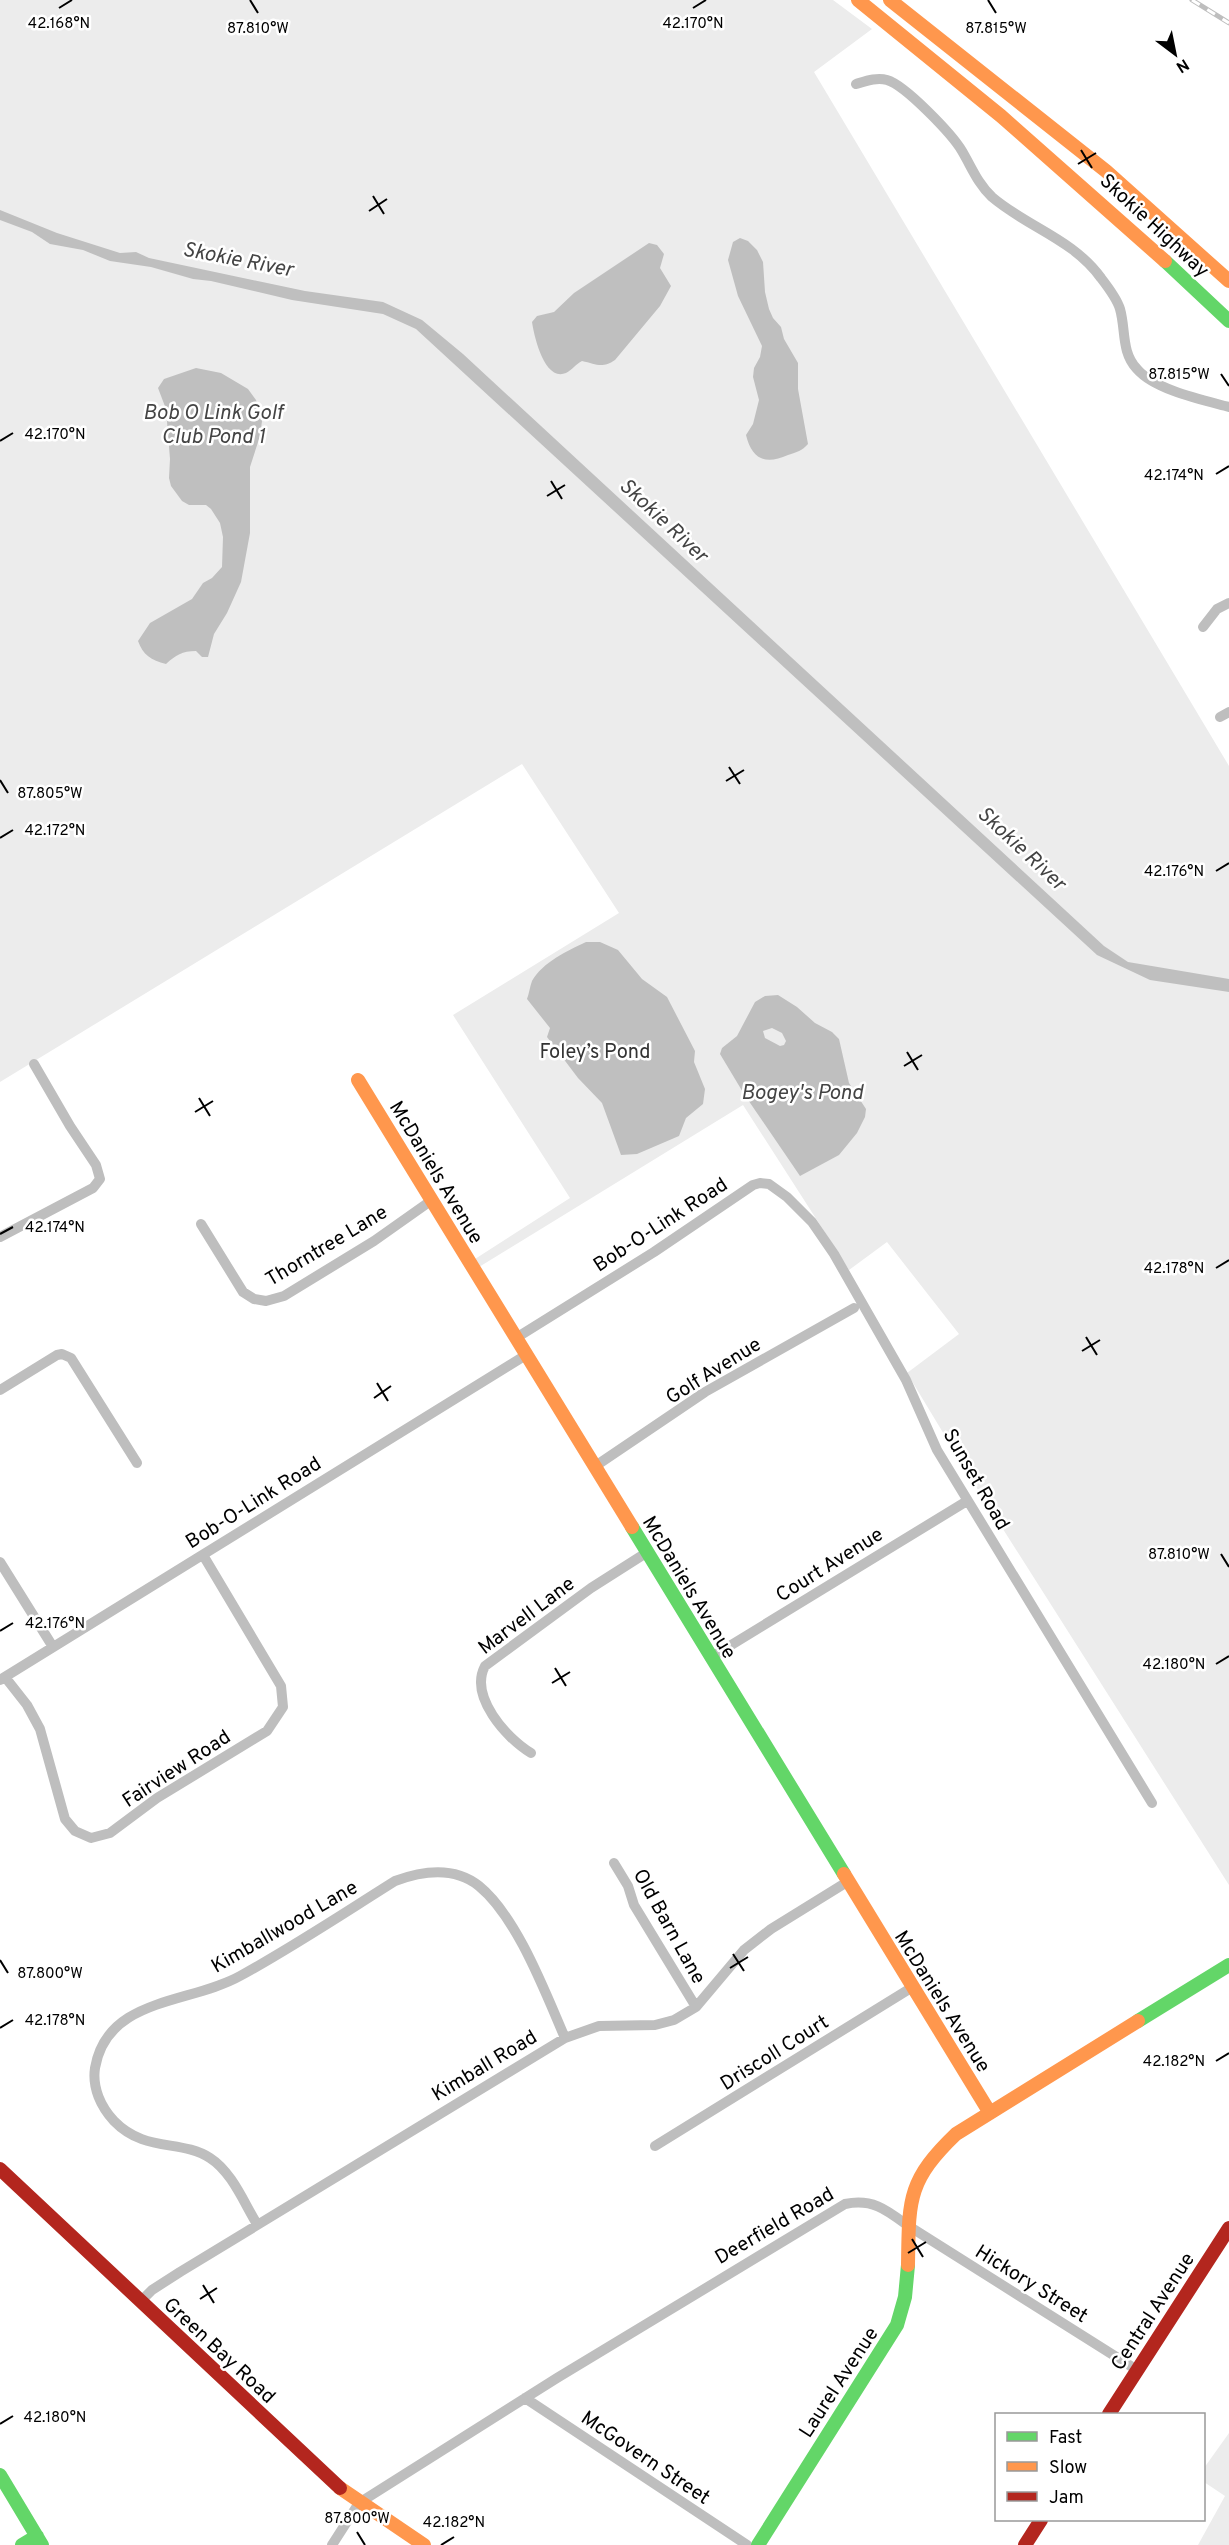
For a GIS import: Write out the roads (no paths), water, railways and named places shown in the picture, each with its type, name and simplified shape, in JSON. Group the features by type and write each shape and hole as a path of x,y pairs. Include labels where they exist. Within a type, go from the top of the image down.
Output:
{"main road":[{"name":"Skokie Highway","path":"858,0 1023,134 1101,202 1229,321"},
{"name":"Skokie Highway","path":"890,0 1082,149 1191,244 1229,281"},
{"name":"McDaniels Avenue","path":"358,1080 911,1988 990,2113"},
{"path":"907,2225 912,2192 927,2161 938,2148 956,2134 1229,1965"},
{"name":"Green Bay Road","path":"0,2169 328,2478 359,2503 424,2545"},
{"name":"Laurel Avenue","path":"758,2545 897,2325 907,2294 907,2225"},
{"name":"Central Avenue","path":"1110,2413 1229,2228"},
{"path":"0,2475 40,2540 22,2545"},
{"path":"1025,2545 1040,2521"}],"street":[{"path":"856,84 877,78 896,84 929,112 956,141 982,188 1070,247 1091,265 1119,307 1125,350 1136,369 1144,376 1186,394 1229,406"},
{"path":"1203,627 1217,609 1229,603"},
{"path":"0,1236 93,1188 100,1179 96,1165 34,1064"},
{"name":"Bob-O-Link Road","path":"516,1338 654,1252 753,1185 765,1183"},
{"name":"Sunset Road","path":"765,1183 774,1187 801,1210 834,1254 906,1380 937,1450 1152,1803"},
{"name":"Thorntree Lane","path":"201,1224 243,1292 254,1299 266,1301 275,1300 294,1290 374,1240 432,1200"},
{"name":"Golf Avenue","path":"594,1467 705,1392 854,1308"},
{"path":"0,1390 57,1355 62,1354 71,1358 137,1463"},
{"name":"Bob-O-Link Road","path":"2,1678 526,1355"},
{"name":"Court Avenue","path":"710,1658 967,1501"},
{"name":"Marvell Lane","path":"531,1753 512,1740 505,1732 483,1696 480,1680 486,1666 591,1588 646,1553"},
{"name":"Fairview Road","path":"2,1678 27,1705 40,1729 65,1820 84,1836 100,1837 110,1833 157,1798 267,1731 283,1707 281,1686 203,1555"},
{"path":"0,1562 53,1647"},
{"name":"Old Barn Lane","path":"614,1863 628,1886 634,1905 696,2007"},
{"name":"Kimballwood Lane","path":"257,2224 217,2163 199,2153 139,2138 115,2122 103,2108 96,2092 97,2060 103,2043 123,2019 149,2007 237,1978 395,1881 416,1873 434,1872 469,1880 478,1885 495,1902 525,1952 565,2038"},
{"name":"Kimball Road","path":"140,2302 152,2290 257,2224 565,2038 599,2026 654,2025 674,2020 696,2007 744,1950 771,1929 847,1882"},
{"name":"Driscoll Court","path":"655,2146 911,1988"},
{"name":"Deerfield Road","path":"359,2503 525,2398 845,2204 872,2203 891,2212 907,2225"},
{"name":"Hickory Street","path":"907,2225 1137,2370"},
{"name":"McGovern Street","path":"525,2398 747,2545"},
{"path":"332,2545 359,2503"}],"water":[{"path":"0,210 57,233 120,253 136,252 149,258 305,291 383,302 422,320 463,354 1104,946 1128,962 1229,979 1229,992 1150,980 1097,955 416,329 383,314 292,300 193,279 151,267 110,261 83,250 50,244 32,232 0,220"},
{"path":"740,238 748,241 757,250 763,262 765,292 769,309 781,327 784,339 798,363 798,389 808,444 799,451 773,460 756,455 746,435 753,424 759,400 753,377 762,346 738,296 728,260 733,242"},
{"path":"649,243 657,245 664,254 660,268 671,286 660,306 615,360 599,365 582,361 566,373 558,374 552,371 541,356 532,322 537,316 554,312 574,293"},
{"name":"Bob O Link Golf Club Pond 1","path":"196,368 221,373 248,389 256,400 262,421 260,436 250,467 250,533 241,582 227,613 214,634 208,657 202,657 196,651 187,652 176,656 166,664 148,656 138,641 150,623 192,599 203,583 212,578 222,567 223,537 220,523 206,505 189,505 182,501 171,486 169,478 170,459 166,409 158,388 164,379"},
{"name":"Foley’s Pond","path":"586,942 600,942 618,950 642,979 667,997 695,1051 694,1062 705,1089 703,1104 686,1118 679,1136 637,1154 621,1155 602,1103 578,1078 547,1037 550,1028 527,999 532,981 542,968"},
{"name":"Bogey's Pond","path":"778,995 839,1039 849,1083 866,1109 865,1117 857,1133 839,1155 800,1176 744,1094 720,1054 722,1048 737,1036 755,1002 765,996","holes":["772,1028 782,1033 786,1041 780,1046 765,1038 763,1031"]}],"railway":[{"path":"1192,0 1229,23"}],"water label":[{"name":"Skokie River","path":"238,259"},
{"name":"Skokie River","path":"664,520"},
{"name":"Skokie River","path":"1022,848"}]}
